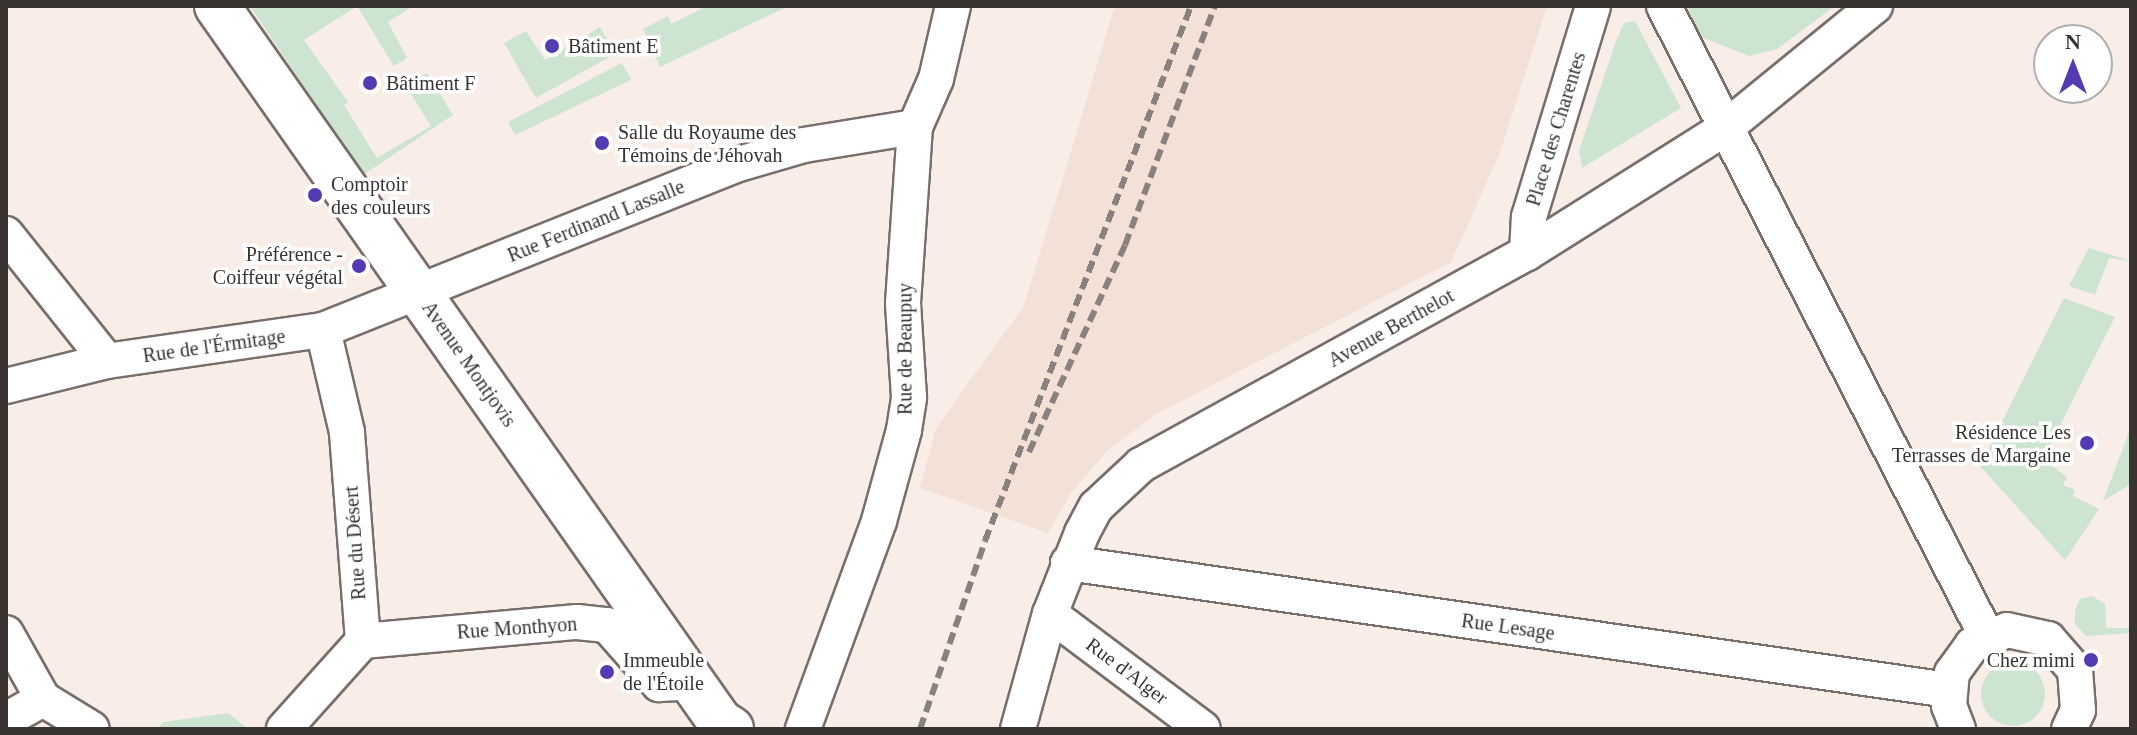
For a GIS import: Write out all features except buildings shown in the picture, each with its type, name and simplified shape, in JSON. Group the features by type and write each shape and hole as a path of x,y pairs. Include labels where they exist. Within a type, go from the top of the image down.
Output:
{"main road":[{"name":"Avenue Montjovis","path":"217,6 722,727"}],"street":[{"name":"Rue de Beaupuy","path":"803,729 879,521 904,430 909,397 903,303 915,127 936,79 953,6"},
{"name":"Place des Charentes","path":"1527,253 1529,217 1593,6"},
{"path":"1664,6 1724,129 1986,635"},
{"name":"Avenue Berthelot","path":"1018,729 1050,614 1068,563 1096,507 1141,465 1527,253 1724,129 1875,6"},
{"name":"Rue Ferdinand Lassalle","path":"418,293 732,166 804,145 915,127"},
{"path":"6,234 107,361"},
{"name":"Rue de l'Érmitage","path":"6,386 107,361 323,330 418,293"},
{"name":"Rue du Désert","path":"323,330 347,432 363,641"},
{"name":"Rue Lesage","path":"1068,563 1948,690"},
{"name":"Rue d'Alger","path":"1050,614 1203,729"},
{"name":"Rue Monthyon","path":"363,641 577,622 607,625 659,684 693,682"},
{"path":"1958,729 1948,690 1960,658 1986,635 2028,631 2064,652 2080,689 2069,729"},
{"path":"6,633 43,699 92,729"},
{"path":"284,729 363,641"},
{"path":"6,720 43,699"}],"shaded area":[{"path":"1115,6 1547,6 1499,155 1451,262 1158,413 1108,450 1071,493 1048,533 920,488 936,428 1024,306"}],"green space":[{"path":"250,6 357,6 304,40 348,102 344,105 377,158 431,126 406,86 427,73 453,115 363,175"},
{"path":"357,6 412,7 388,22 407,58 394,66"},
{"path":"707,6 789,6 660,67 643,29 668,16 671,24"},
{"path":"1687,6 1835,6 1777,49 1749,56 1701,37"},
{"path":"1635,21 1681,108 1582,168 1579,151 1616,41 1624,23"},
{"path":"600,27 615,54 536,98 504,43 526,31 545,60"},
{"path":"622,63 631,80 515,135 508,122"},
{"path":"2089,248 2131,261 2109,258 2095,295 2069,286"},
{"path":"2064,298 2115,317 2043,459 2067,477 2063,485 2075,490 2073,496 2099,509 2065,560 1980,466"},
{"path":"2131,427 2131,484 2103,501"},
{"path":"2092,596 2105,604 2106,628 2131,628 2131,633 2086,636 2075,624 2075,611 2080,599"},
{"path":"2013,662 2036,671 2045,694 2036,717 2013,726 1990,717 1981,694 1990,671"},
{"path":"228,713 247,728 158,729 163,722"}],"railway":[{"path":"920,729 985,541 1191,6"},
{"path":"1029,452 1125,245 1215,6"}],"place":[{"name":"Bâtiment E","path":"552,46"},
{"name":"Bâtiment F","path":"370,83"},
{"name":"Salle du Royaume des Témoins de Jéhovah","path":"602,143"},
{"name":"Comptoir des couleurs","path":"315,195"},
{"name":"Préférence - Coiffeur végétal","path":"359,266"},
{"name":"Résidence Les Terrasses de Margaine","path":"2087,443"},
{"name":"Chez mimi","path":"2091,660"},
{"name":"Immeuble de l'Étoile","path":"607,672"}]}
